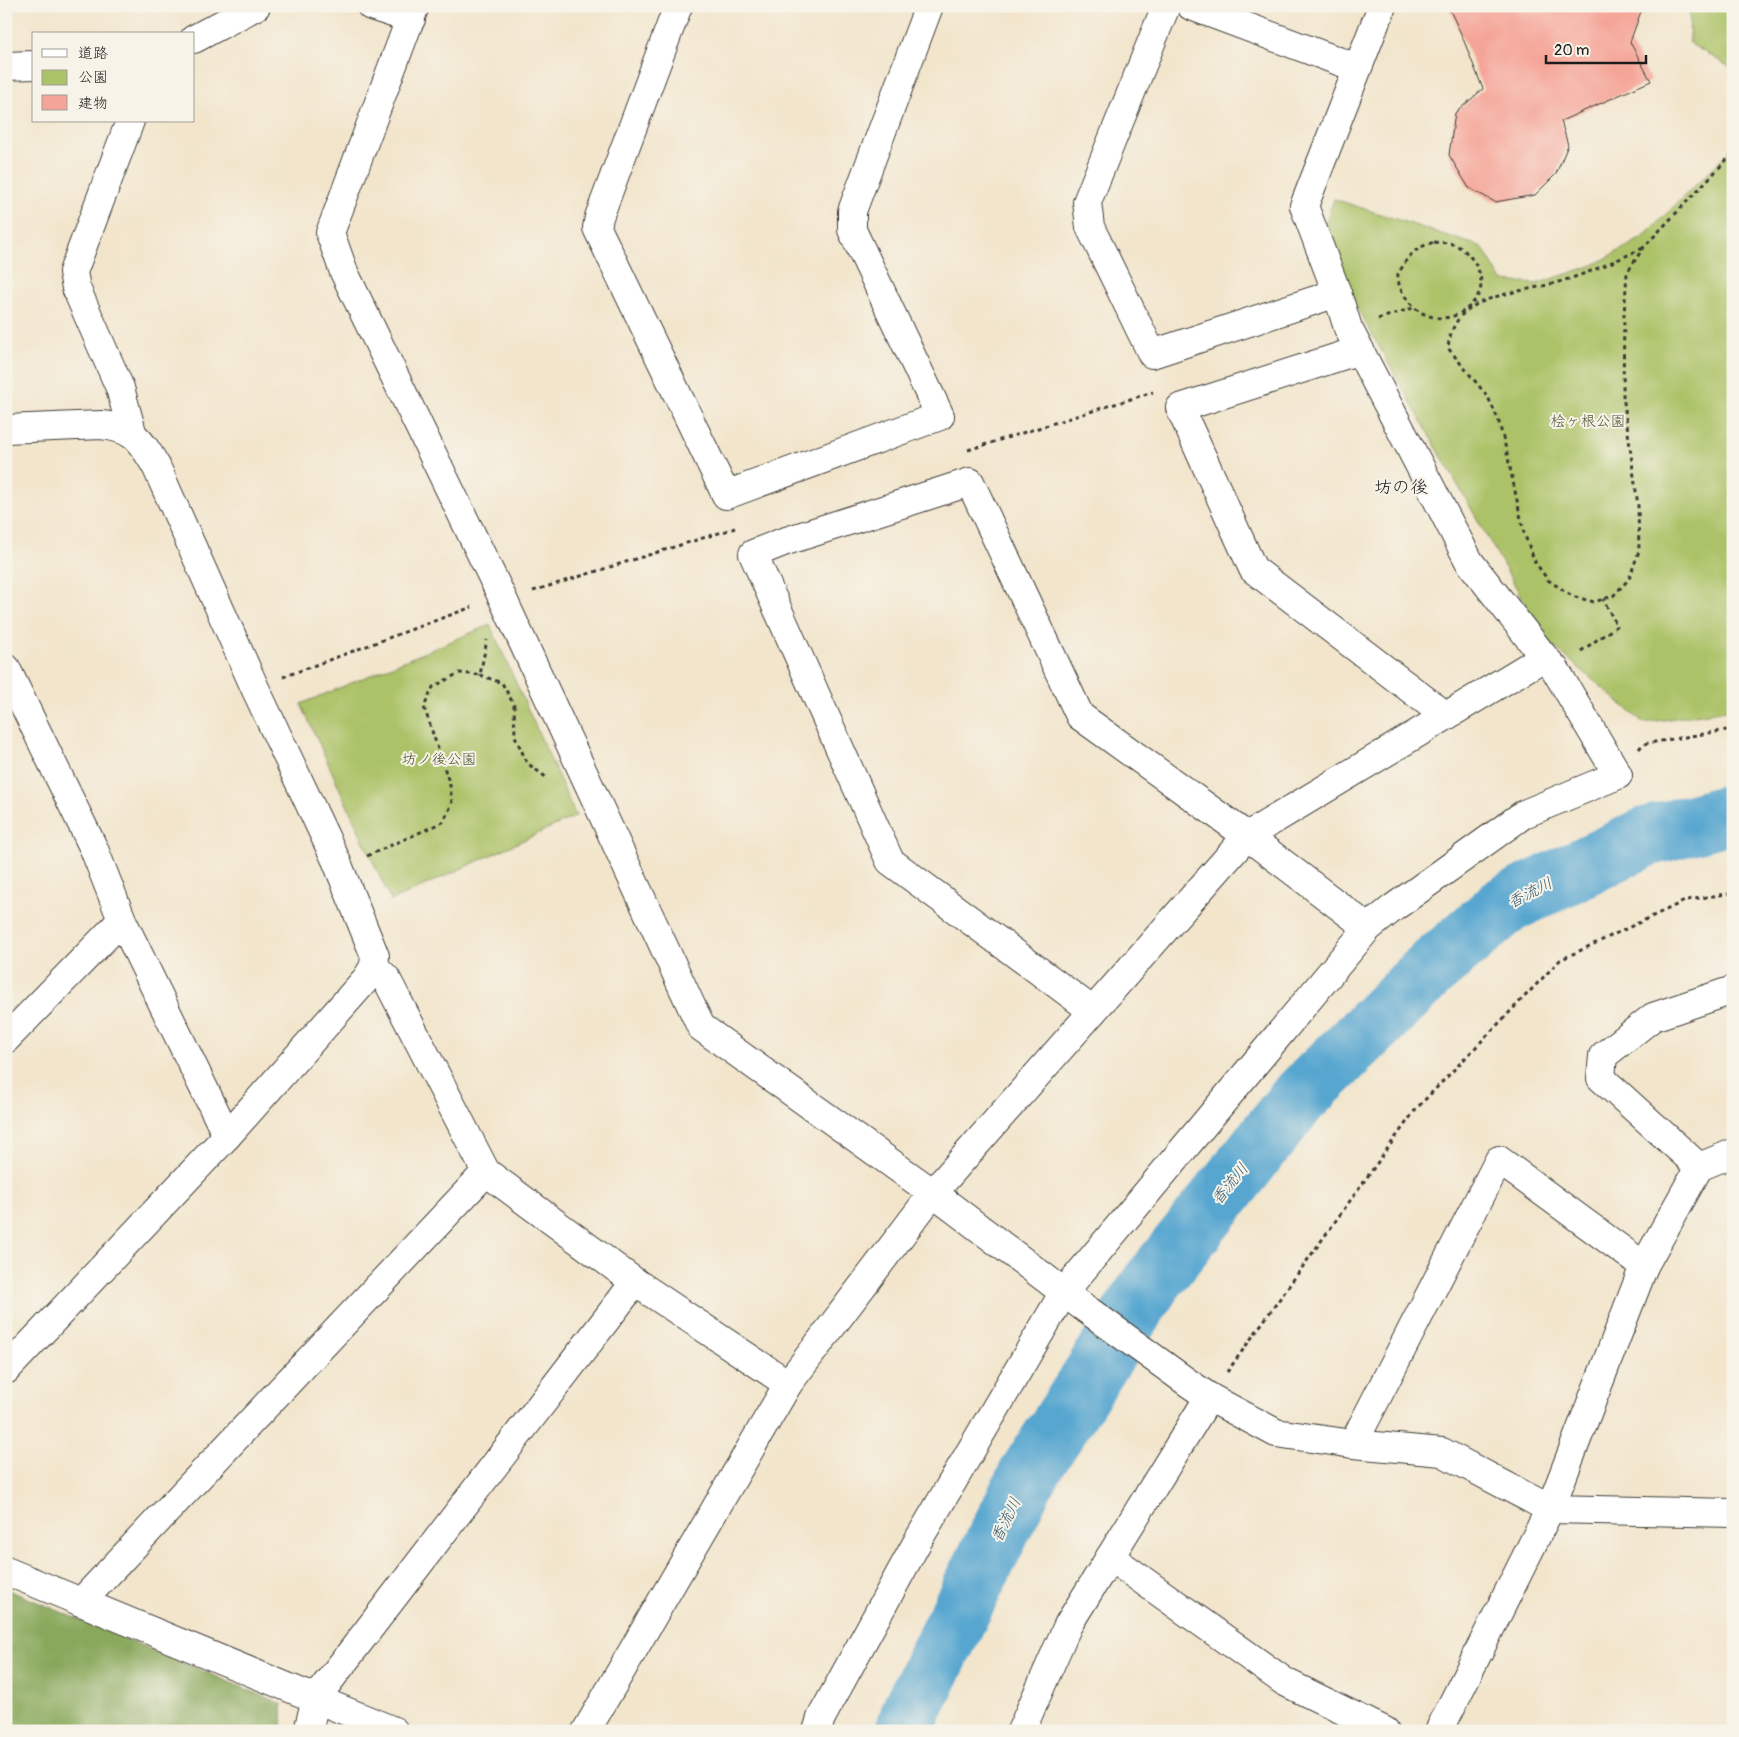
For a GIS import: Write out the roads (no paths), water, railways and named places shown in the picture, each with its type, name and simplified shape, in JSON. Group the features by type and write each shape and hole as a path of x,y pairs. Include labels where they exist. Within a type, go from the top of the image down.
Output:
{"street":[{"path":"195,38 256,6"},
{"path":"371,6 413,12 330,233 344,272 502,597 701,1027 933,1193 1073,1299 1198,1390 1276,1433 1353,1444 1442,1452 1550,1509 1733,1513"},
{"path":"678,6 596,228 726,495 940,416 852,230 852,211 929,6"},
{"path":"1166,6 1087,202 1090,227 1152,354 1337,293"},
{"path":"1191,6 1357,68"},
{"path":"817,1731 821,1718 920,1537 1073,1299 1368,928 1524,814 1618,775 1549,663 1469,560 1348,328 1337,293 1304,206 1382,6"},
{"path":"6,66 32,65"},
{"path":"6,1370 227,1136 366,978 374,966 375,956 372,944 336,860 255,688 156,466 146,449 132,432 120,388 76,288 73,272 130,122"},
{"path":"1360,350 1180,408 1253,569 1446,716"},
{"path":"6,429 101,424 116,426 132,432"},
{"path":"1093,1010 890,861 753,554 783,542 970,482 1080,716 1247,836 1368,928"},
{"path":"586,1731 788,1384 933,1193 1247,836 1446,716 1549,663"},
{"path":"6,668 94,849 122,920 227,1136"},
{"path":"10,1027 122,920"},
{"path":"374,966 386,978 486,1172 636,1282 788,1384"},
{"path":"1699,1167 1602,1078 1603,1056 1653,1017 1733,990"},
{"path":"1438,1731 1550,1509 1644,1266 1699,1167 1733,1153"},
{"path":"1353,1444 1499,1160 1644,1266"},
{"path":"81,1602 486,1172"},
{"path":"308,1731 316,1698 636,1282"},
{"path":"1021,1731 1068,1626 1110,1557 1198,1390"},
{"path":"1110,1557 1285,1682 1385,1731"},
{"path":"6,1571 394,1731"}],"waterway":[{"name":"香流川","path":"905,1731 912,1709 1029,1473 1152,1282 1298,1099 1430,970 1507,904 1646,837 1733,813"}],"district":[{"name":"坊の後","path":"1401,487"}],"park label":[{"name":"桧ヶ根公園","path":"1588,421"},
{"name":"坊ノ後公園","path":"439,759"}]}
